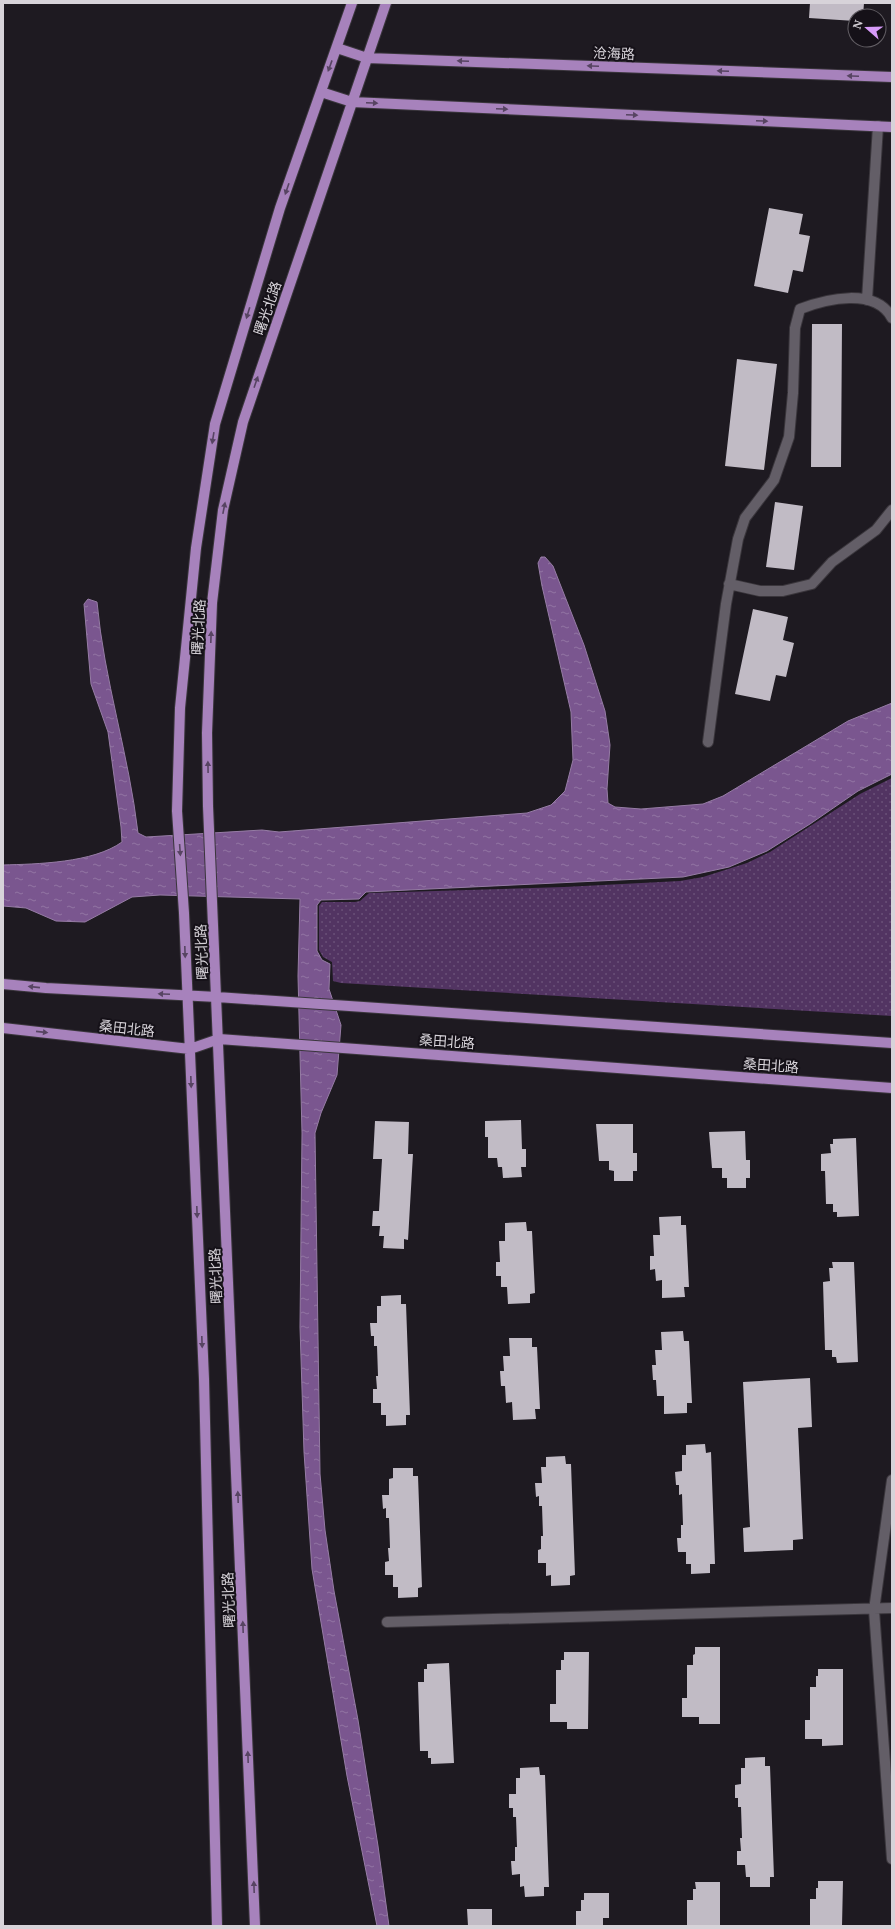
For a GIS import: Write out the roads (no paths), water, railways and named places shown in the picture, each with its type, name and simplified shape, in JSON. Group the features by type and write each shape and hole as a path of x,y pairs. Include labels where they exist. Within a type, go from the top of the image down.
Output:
{"main road":[{"name":"曙光北路","path":"217,1926 204,1379 184,913 177,811 180,708 196,548 215,424 280,208 352,3"},
{"name":"曙光北路","path":"255,1926 219,1039 208,806 207,733 212,603 223,510 243,422 386,3"},
{"name":"沧海路","path":"337,48 367,58 892,77"},
{"path":"321,92 352,102 892,127"},
{"name":"桑田北路","path":"3,984 46,988 357,1006 892,1044"},
{"name":"桑田北路","path":"3,1028 190,1049 219,1039 892,1088"}],"street":[{"path":"867,300 878,126"},
{"path":"708,742 729,584 738,539 745,518 774,480 789,437 793,393 795,328 800,309 819,302 849,298 867,300 888,310 892,318"},
{"path":"729,584 760,591 784,591 812,584 832,562 876,530 892,510"},
{"path":"892,1480 874,1610 892,1860"},
{"path":"387,1622 874,1610 892,1608"}],"water":[{"path":"541,557 545,557 553,566 584,645 605,711 610,745 607,789 608,803 615,807 641,809 703,804 723,796 848,721 892,703 892,774 858,791 767,851 729,867 683,877 366,892 359,899 321,900 317,905 317,951 322,960 330,964 329,989 341,1025 337,1075 321,1113 315,1133 320,1474 325,1530 334,1591 358,1720 389,1926 377,1926 347,1776 312,1569 304,1452 300,1327 302,1133 298,976 300,899 160,895 132,897 85,922 56,921 26,908 3,906 3,865 48,863 81,858 110,849 122,842 108,732 91,684 84,604 88,599 97,602 105,660 129,775 138,833 146,837 262,830 279,832 527,813 551,805 565,791 573,760 571,712 542,586 538,563"}]}
